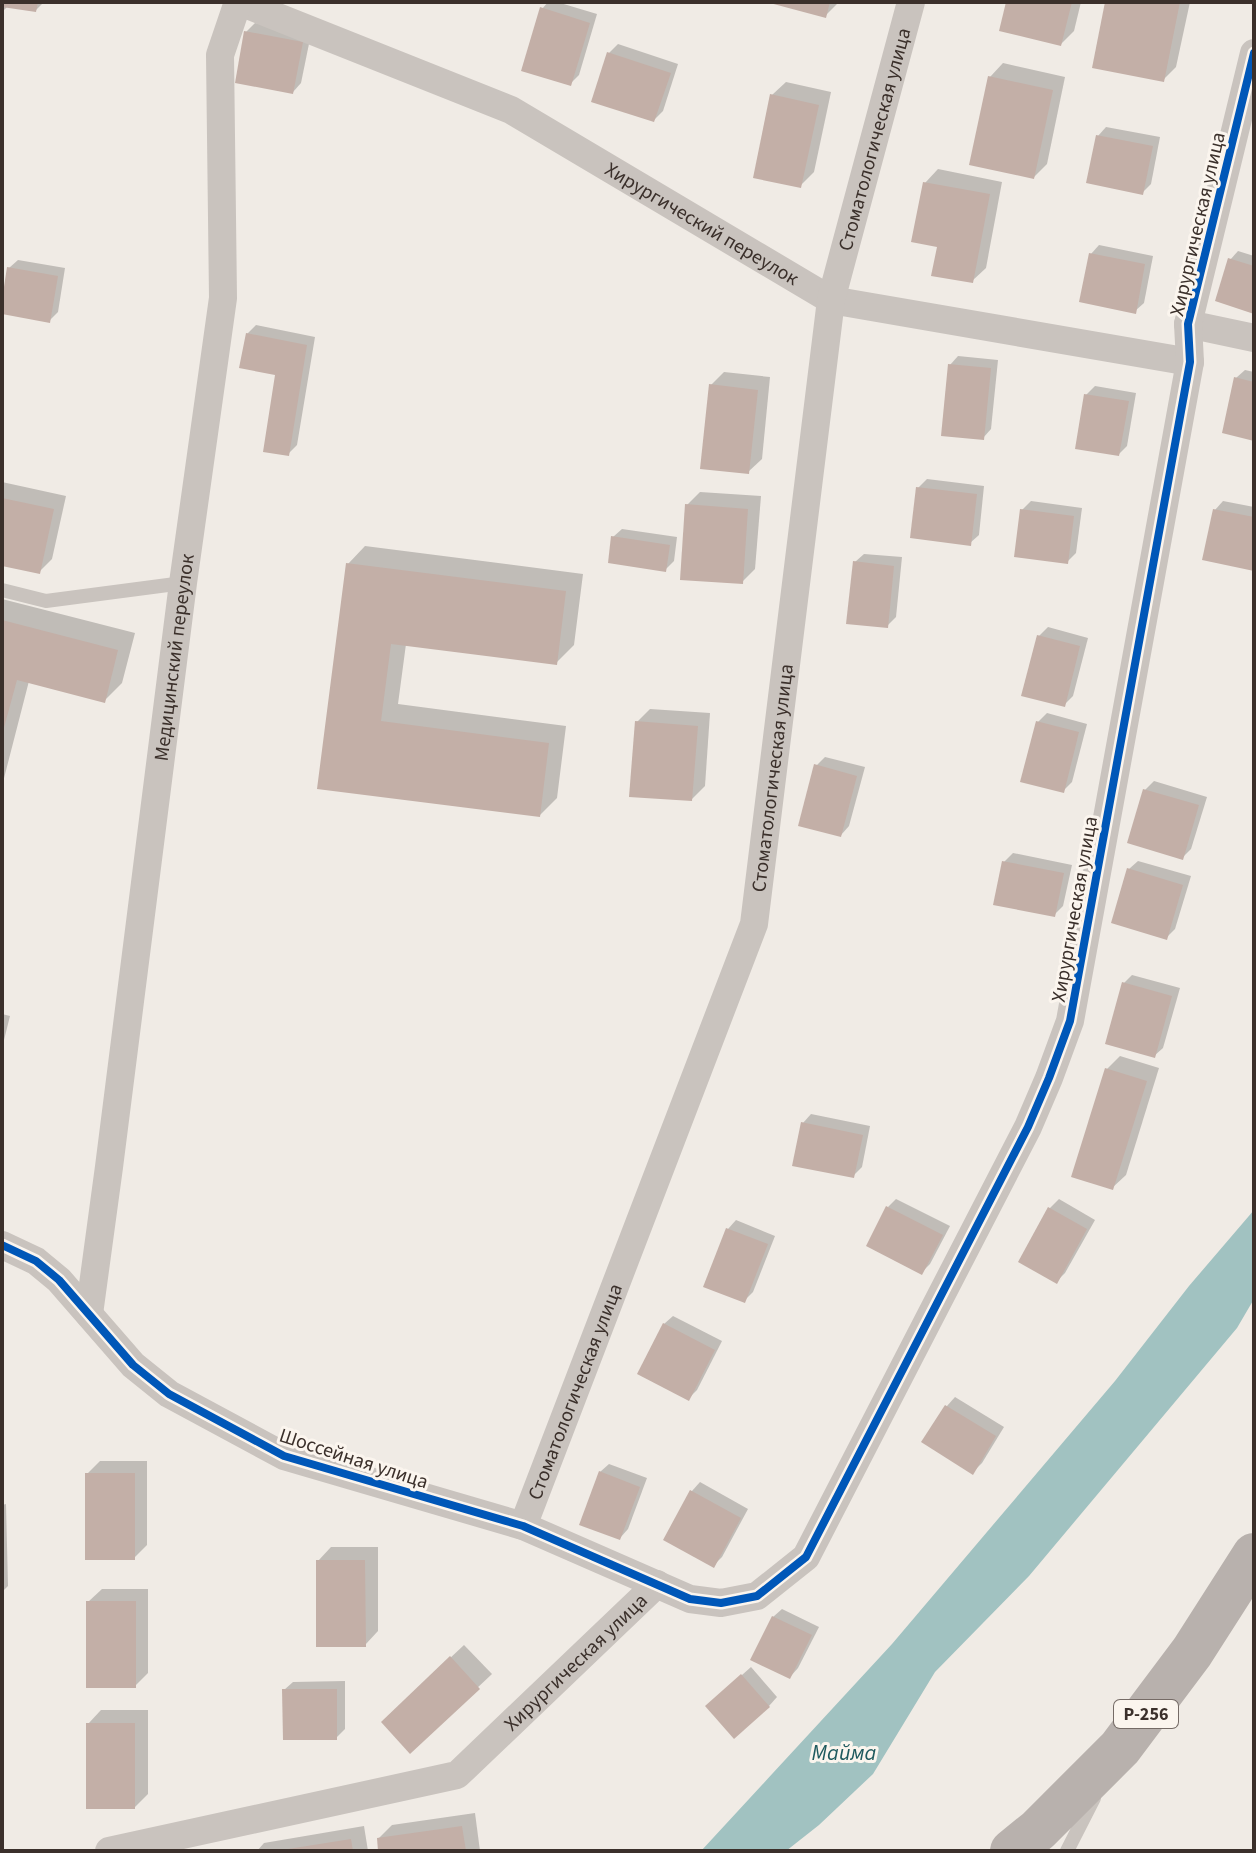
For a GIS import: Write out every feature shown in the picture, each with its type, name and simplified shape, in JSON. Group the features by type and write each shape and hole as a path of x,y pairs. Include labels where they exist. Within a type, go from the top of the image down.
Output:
{"main road":[{"name":"Р-256","path":"1012,1851 1038,1830 1120,1748 1192,1652 1254,1555"}],"street":[{"name":"Хирургический переулок","path":"239,2 511,110 831,300 1190,362"},
{"name":"Медицинский переулок","path":"89,1314 223,298 220,55 239,2"},
{"name":"Стоматологическая улица","path":"523,1526 754,924 831,300 911,2"},
{"name":"Хирургическая улица","path":"109,1851 457,1775 657,1584 690,1599 721,1603 757,1596 806,1557 1033,1114 1070,1021 1190,362 1188,324 1254,53"},
{"path":"1188,324 1254,338"},
{"name":"Шоссейная улица","path":"2,1245 36,1261 59,1280 133,1365 169,1394 284,1456 523,1526 657,1584"}],"lane":[{"path":"2,590 46,601 183,583"},
{"path":"1067,1851 1120,1748"}],"water":[{"name":"Майма","path":"1254,1210 1254,1299 1237,1328 1029,1576 935,1672 873,1774 819,1825 786,1851 701,1851 892,1644 1115,1381 1189,1286"}],"building":[{"path":"2,2 38,2 36,12 2,7"},
{"path":"766,2 830,2 826,18"},
{"path":"1006,2 1072,2 1061,46 999,31"},
{"path":"1105,2 1180,2 1164,82 1092,68"},
{"path":"540,7 590,23 571,86 521,71"},
{"path":"244,31 303,42 293,94 235,83"},
{"path":"607,52 671,73 654,122 591,102"},
{"path":"988,76 1053,90 1034,179 969,165"},
{"path":"770,94 819,105 801,188 753,178"},
{"path":"1096,135 1153,146 1143,195 1086,183"},
{"path":"923,182 990,194 973,283 931,276 937,247 911,242"},
{"path":"1089,253 1145,264 1136,314 1079,302"},
{"path":"1228,258 1254,266 1254,314 1215,301"},
{"path":"7,267 58,276 50,323 2,314"},
{"path":"246,333 307,345 289,456 263,452 275,375 239,368"},
{"path":"948,364 991,368 984,440 941,436"},
{"path":"1234,377 1254,382 1254,441 1222,433"},
{"path":"709,384 758,390 749,474 700,469"},
{"path":"1084,394 1129,401 1119,456 1075,449"},
{"path":"916,487 977,494 971,546 910,538"},
{"path":"2,498 54,509 40,574 2,566"},
{"path":"685,504 748,509 743,584 680,580"},
{"path":"1020,509 1074,516 1068,564 1014,557"},
{"path":"1213,509 1254,517 1254,571 1202,560"},
{"path":"611,536 670,545 666,572 608,563"},
{"path":"853,561 894,566 888,628 846,624"},
{"path":"346,563 566,591 557,665 391,644 381,721 549,743 540,817 317,789"},
{"path":"2,620 118,650 105,703 17,680 2,735"},
{"path":"1037,635 1080,646 1065,707 1021,696"},
{"path":"635,721 698,726 692,801 629,797"},
{"path":"1036,721 1079,732 1064,793 1020,782"},
{"path":"814,764 857,776 841,837 798,826"},
{"path":"1143,789 1199,805 1183,860 1127,843"},
{"path":"1002,861 1064,873 1055,917 993,905"},
{"path":"1127,868 1183,885 1167,940 1111,923"},
{"path":"1122,982 1172,996 1155,1058 1105,1044"},
{"path":"1105,1068 1147,1081 1113,1190 1071,1177"},
{"path":"801,1122 863,1135 854,1178 792,1166"},
{"path":"886,1206 943,1235 922,1275 866,1246"},
{"path":"1048,1207 1087,1229 1057,1284 1018,1262"},
{"path":"726,1228 768,1244 745,1303 703,1287"},
{"path":"663,1323 715,1350 689,1401 637,1374"},
{"path":"945,1405 996,1436 973,1475 921,1442"},
{"path":"599,1471 640,1487 620,1540 579,1525"},
{"path":"85,1473 135,1473 135,1560 85,1560"},
{"path":"690,1490 741,1518 714,1568 663,1540"},
{"path":"316,1560 365,1560 366,1647 316,1647"},
{"path":"86,1601 136,1601 136,1688 86,1688"},
{"path":"772,1616 812,1635 790,1679 750,1660"},
{"path":"450,1656 480,1689 410,1754 381,1722"},
{"path":"741,1674 770,1707 734,1739 705,1706"},
{"path":"282,1689 337,1689 337,1740 283,1740"},
{"path":"86,1723 135,1723 135,1809 86,1809"},
{"path":"462,1826 466,1851 378,1851 377,1838"},
{"path":"351,1839 353,1851 288,1851 288,1849"}],"cycle path":[{"path":"2,1245 36,1261 59,1280 133,1365 169,1394 284,1456 523,1526 690,1599 721,1603 757,1596 806,1557 1028,1127 1070,1021 1190,362 1188,324 1254,53"}]}
